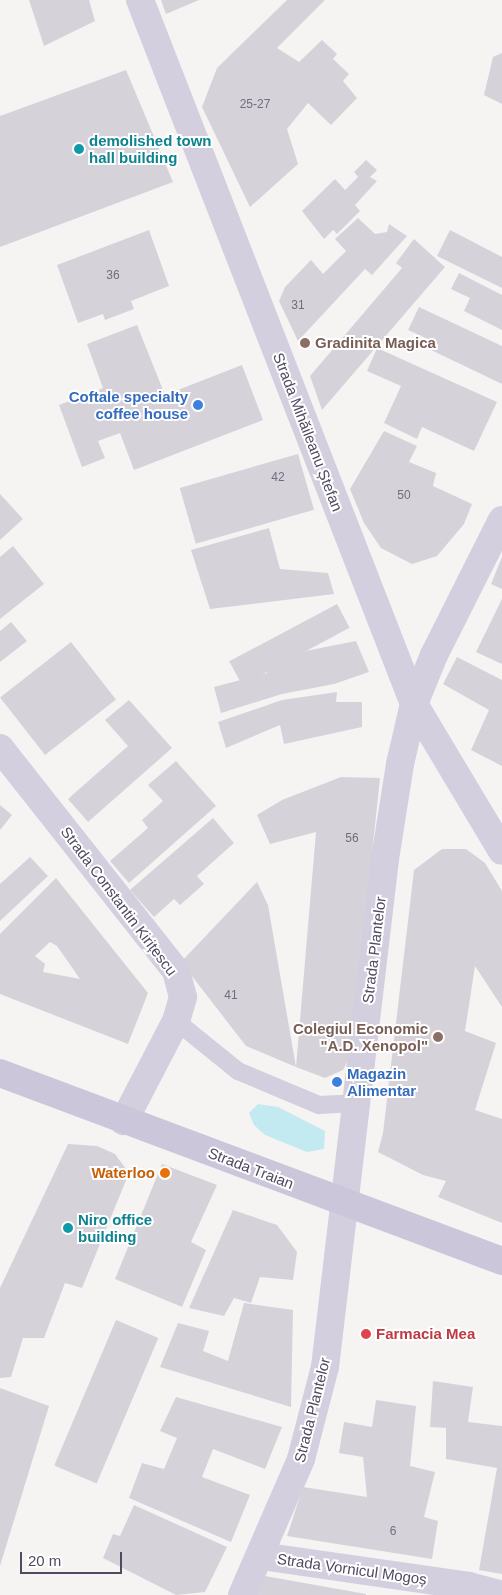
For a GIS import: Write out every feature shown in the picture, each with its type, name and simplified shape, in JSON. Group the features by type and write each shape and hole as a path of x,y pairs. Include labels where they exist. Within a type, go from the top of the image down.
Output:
{"street":[{"name":"Strada Mihăileanu Ștefan","path":"140,0 414,704 502,851"},
{"name":"Strada Plantelor","path":"242,1595 261,1556 301,1459 325,1367 355,1103 367,953 378,859 414,704 434,655 502,520"},
{"name":"Strada Constantin Kirițescu","path":"0,748 176,971 183,997 176,1021 124,1121"},
{"name":"Strada Traian","path":"0,1073 502,1261"},
{"name":"Strada Vornicul Mogoș","path":"261,1556 469,1586 502,1595"}],"lane":[{"path":"176,1021 238,1071 319,1105 355,1103"}],"shaded area":[{"path":"258,1104 278,1107 325,1131 324,1149 307,1152 265,1135 254,1125 249,1113"}],"building":[{"path":"29,0 89,0 95,21 44,46"},
{"path":"161,0 199,0 166,14"},
{"path":"287,0 325,0 277,48 299,62 322,40 337,54 333,59 349,74 343,81 357,98 331,125 308,103 287,129 298,164 250,207 202,107 217,68"},
{"path":"502,53 502,104 484,95 493,57"},
{"name":"demolished town hall building","path":"126,70 173,182 0,247 0,116"},
{"path":"366,160 377,170 370,177 377,181 355,205 360,211 337,234 333,230 324,239 302,211 335,179 345,190 358,177 354,172"},
{"path":"358,218 375,234 387,232 389,224 407,236 372,275 365,269 298,341 279,301 285,287 311,260 323,274 346,251 335,239"},
{"path":"149,230 169,286 131,301 134,309 105,320 103,314 78,323 57,265"},
{"path":"450,230 502,257 502,288 437,256"},
{"path":"414,239 445,267 322,410 310,376 402,268 396,263"},
{"path":"459,273 502,295 502,330 464,311 470,298 451,289"},
{"path":"419,307 502,346 502,384 429,349 432,341 408,330"},
{"path":"137,325 165,395 242,365 263,420 134,470 120,433 98,441 105,458 82,467 59,405 103,388 87,344"},
{"path":"377,348 497,402 474,451 422,427 417,439 384,423 401,386 367,371"},
{"path":"384,431 417,446 409,462 436,473 433,486 472,504 464,524 437,556 412,564 381,548 364,523 350,489"},
{"path":"298,454 314,510 196,544 180,488"},
{"path":"0,494 23,519 0,540"},
{"path":"269,528 280,569 328,573 334,594 210,609 191,550"},
{"path":"13,546 44,584 0,619 0,557"},
{"path":"502,557 502,589 491,584"},
{"path":"502,599 502,664 476,652"},
{"path":"337,604 350,628 242,685 229,661"},
{"path":"11,622 27,641 0,662 0,631"},
{"path":"356,641 369,672 334,684 282,694 221,713 214,687 267,673 265,659"},
{"path":"71,642 116,700 45,755 0,697"},
{"path":"457,657 502,680 502,766 471,750 489,710 443,684"},
{"path":"337,692 336,702 362,702 362,727 284,744 280,725 226,748 218,722 282,700"},
{"path":"129,700 172,748 88,822 68,799 128,746 105,720"},
{"path":"176,761 216,806 129,883 110,861 148,828 142,820 163,801 148,785"},
{"path":"341,777 380,778 351,1054 343,1070 325,1078 296,1067 316,832 270,844 257,815 282,800"},
{"path":"0,805 12,815 0,830"},
{"path":"213,818 234,843 197,876 204,884 180,905 174,899 154,917 130,890"},
{"name":"Colegiul Economic \"A.D. Xenopol\"","path":"442,849 466,849 485,863 502,891 502,1007 475,966 465,1031 496,1043 475,1110 502,1119 502,1223 438,1197 446,1181 423,1175 378,1152 383,1133 414,870"},
{"path":"30,857 48,876 0,921 0,884"},
{"path":"56,878 148,993 128,1044 0,994 0,934","holes":["50,942 57,946 80,979 43,972 45,964 35,956"]},
{"path":"257,882 268,905 296,1067 246,1046 181,962"},
{"name":"Niro office building","path":"68,1144 97,1146 115,1154 129,1173 82,1288 65,1283 44,1338 23,1338 11,1377 0,1378 0,1288"},
{"path":"162,1164 217,1185 191,1242 206,1250 182,1307 115,1279"},
{"path":"233,1210 277,1225 297,1252 293,1280 260,1277 251,1303 234,1298 224,1316 189,1308"},
{"path":"244,1303 293,1310 291,1407 160,1367 178,1323 209,1331 203,1351 228,1361"},
{"path":"116,1320 158,1338 97,1483 54,1465"},
{"path":"433,1381 473,1387 468,1422 502,1426 502,1574 479,1570 497,1468 446,1459 446,1428 430,1427"},
{"path":"0,1388 49,1406 0,1566"},
{"path":"176,1397 282,1427 265,1469 213,1449 202,1477 250,1495 231,1542 129,1498 142,1463 164,1469 177,1438 160,1431"},
{"path":"376,1400 416,1406 410,1466 435,1472 424,1517 438,1521 432,1559 287,1536 303,1487 367,1497 363,1457 339,1453 344,1422 372,1427"},
{"path":"134,1505 227,1547 205,1592 176,1595 103,1558 113,1534 120,1536"},
{"path":"265,1576 366,1594 366,1595 256,1595"}],"place":[{"name":"demolished town hall building","path":"79,149"},
{"name":"Gradinita Magica","path":"305,343"},
{"name":"Coftale specialty coffee house","path":"198,405"},
{"name":"Colegiul Economic \"A.D. Xenopol\"","path":"438,1037"},
{"name":"Magazin Alimentar","path":"337,1082"},
{"name":"Waterloo","path":"165,1173"},
{"name":"Niro office building","path":"68,1228"},
{"name":"Farmacia Mea","path":"366,1334"}]}
